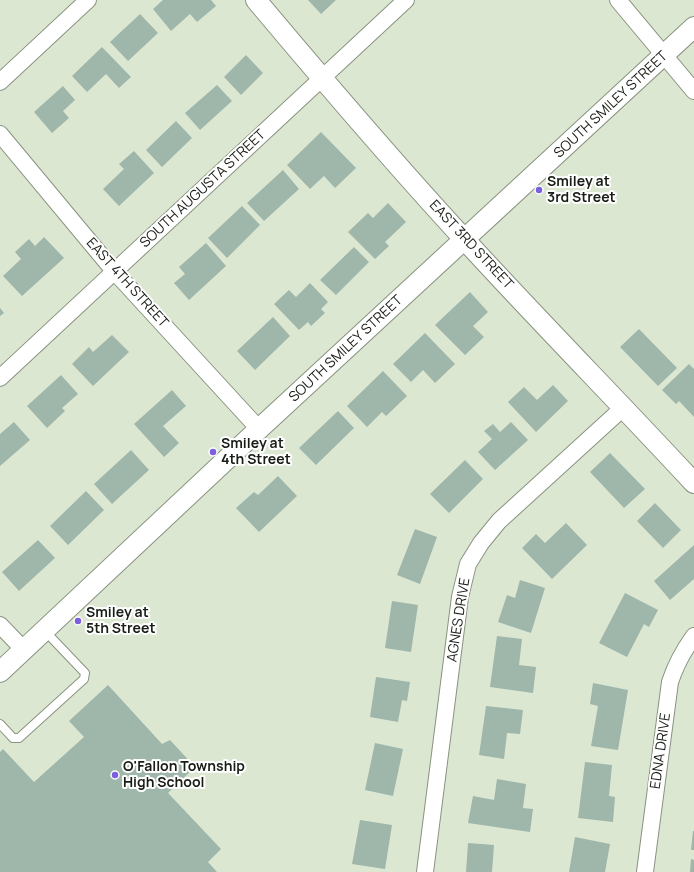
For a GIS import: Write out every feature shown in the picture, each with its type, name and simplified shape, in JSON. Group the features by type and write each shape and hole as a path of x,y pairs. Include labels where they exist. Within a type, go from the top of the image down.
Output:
{"street":[{"path":"0,82 88,0"},
{"name":"EAST 3RD STREET","path":"256,0 464,240 624,407 694,483"},
{"name":"SOUTH AUGUSTA STREET","path":"0,378 406,0"},
{"path":"618,0 694,91"},
{"name":"SOUTH SMILEY STREET","path":"0,672 259,429 694,27"},
{"name":"EAST 4TH STREET","path":"0,134 114,271 259,429"},
{"name":"AGNES DRIVE","path":"425,872 460,597 468,564 499,521 624,407"},
{"path":"0,625 24,650"},
{"name":"EDNA DRIVE","path":"645,872 670,682 675,665 694,636"}],"lane":[{"path":"0,724 14,738 20,738 84,679 85,673 45,630"}],"building":[{"path":"163,0 211,0 216,6 197,22 190,14 171,31 153,9"},
{"path":"308,0 336,0 321,14"},
{"path":"140,14 158,33 128,61 110,42"},
{"path":"102,47 131,77 119,88 106,74 87,92 72,76"},
{"path":"246,55 263,73 241,95 224,77"},
{"path":"217,85 232,101 200,130 185,113"},
{"path":"63,86 75,100 63,111 69,118 52,133 34,112"},
{"path":"176,121 192,138 162,167 146,150"},
{"path":"321,132 356,168 335,188 324,176 310,189 287,165"},
{"path":"134,151 154,173 119,206 103,189 124,169 119,164"},
{"path":"283,170 299,189 264,221 247,203"},
{"path":"388,203 406,222 385,242 389,246 375,259 348,232 368,213 373,218"},
{"path":"242,206 260,225 227,258 208,238"},
{"path":"44,237 64,258 22,296 3,276 21,259 15,252 29,239 35,246"},
{"path":"206,243 226,266 189,300 174,283 185,274 179,267"},
{"path":"354,247 369,262 336,295 320,280"},
{"path":"310,283 328,302 321,309 325,313 311,326 308,322 299,330 274,304 289,290 296,297"},
{"path":"470,292 488,312 473,326 484,337 465,355 435,325"},
{"path":"0,308 4,313 0,316"},
{"path":"273,317 290,336 255,370 237,351"},
{"path":"639,329 677,368 658,386 620,347"},
{"path":"425,333 455,364 435,383 423,370 411,382 393,364"},
{"path":"112,335 129,352 93,386 72,364 89,347 93,352"},
{"path":"689,364 694,369 694,417 679,401 676,404 662,390"},
{"path":"383,371 407,396 386,416 382,412 367,427 347,406"},
{"path":"61,375 78,394 62,408 65,411 47,428 27,406"},
{"path":"553,385 568,401 536,432 508,402 524,387 537,400"},
{"path":"172,390 186,406 163,426 179,443 164,457 134,424"},
{"path":"338,411 354,428 316,465 299,448"},
{"path":"14,422 30,440 0,466 0,434"},
{"path":"511,422 528,440 495,470 478,452 492,439 484,431 493,424 500,432"},
{"path":"131,450 149,470 112,504 94,484"},
{"path":"610,453 645,489 624,508 590,472"},
{"path":"465,460 483,479 449,513 430,494"},
{"path":"278,476 297,496 259,532 236,508 254,492 258,495"},
{"path":"86,491 104,510 68,545 50,526"},
{"path":"655,503 681,530 663,548 637,521"},
{"path":"566,523 587,545 552,579 522,548 536,534 545,543"},
{"path":"415,529 437,537 420,584 397,575"},
{"path":"38,540 55,558 19,591 2,572"},
{"path":"694,545 694,579 670,600 654,581"},
{"path":"520,580 545,588 531,633 498,622 507,595 515,598"},
{"path":"625,593 658,610 649,627 644,624 627,657 599,643"},
{"path":"392,601 418,605 411,652 385,648"},
{"path":"497,636 522,639 519,665 536,667 533,693 490,687"},
{"path":"376,677 410,682 407,701 402,700 398,722 370,717"},
{"path":"593,683 628,690 618,750 591,746 598,706 590,704"},
{"name":"O'Fallon Township High School","path":"108,685 162,744 170,740 195,767 168,793 221,849 208,862 217,872 0,872 0,752 3,749 34,782 84,737 69,721"},
{"path":"486,706 523,710 520,734 507,733 504,759 479,755"},
{"path":"375,743 403,749 393,796 365,790"},
{"path":"585,762 612,765 609,796 615,797 613,822 578,818"},
{"path":"497,779 526,784 523,808 533,809 530,832 468,823 473,796 494,800"},
{"path":"360,820 392,825 385,869 352,864"},
{"path":"693,831 694,850 691,850"},
{"path":"575,837 610,844 605,872 569,872"},
{"path":"468,843 494,845 492,872 466,872"},
{"path":"691,859 694,860 694,872 690,872"}],"place":[{"name":"Smiley at 3rd Street","path":"539,190"},
{"name":"Smiley at 4th Street","path":"213,452"},
{"name":"Smiley at 5th Street","path":"78,621"},
{"name":"O'Fallon Township High School","path":"115,775"}]}
